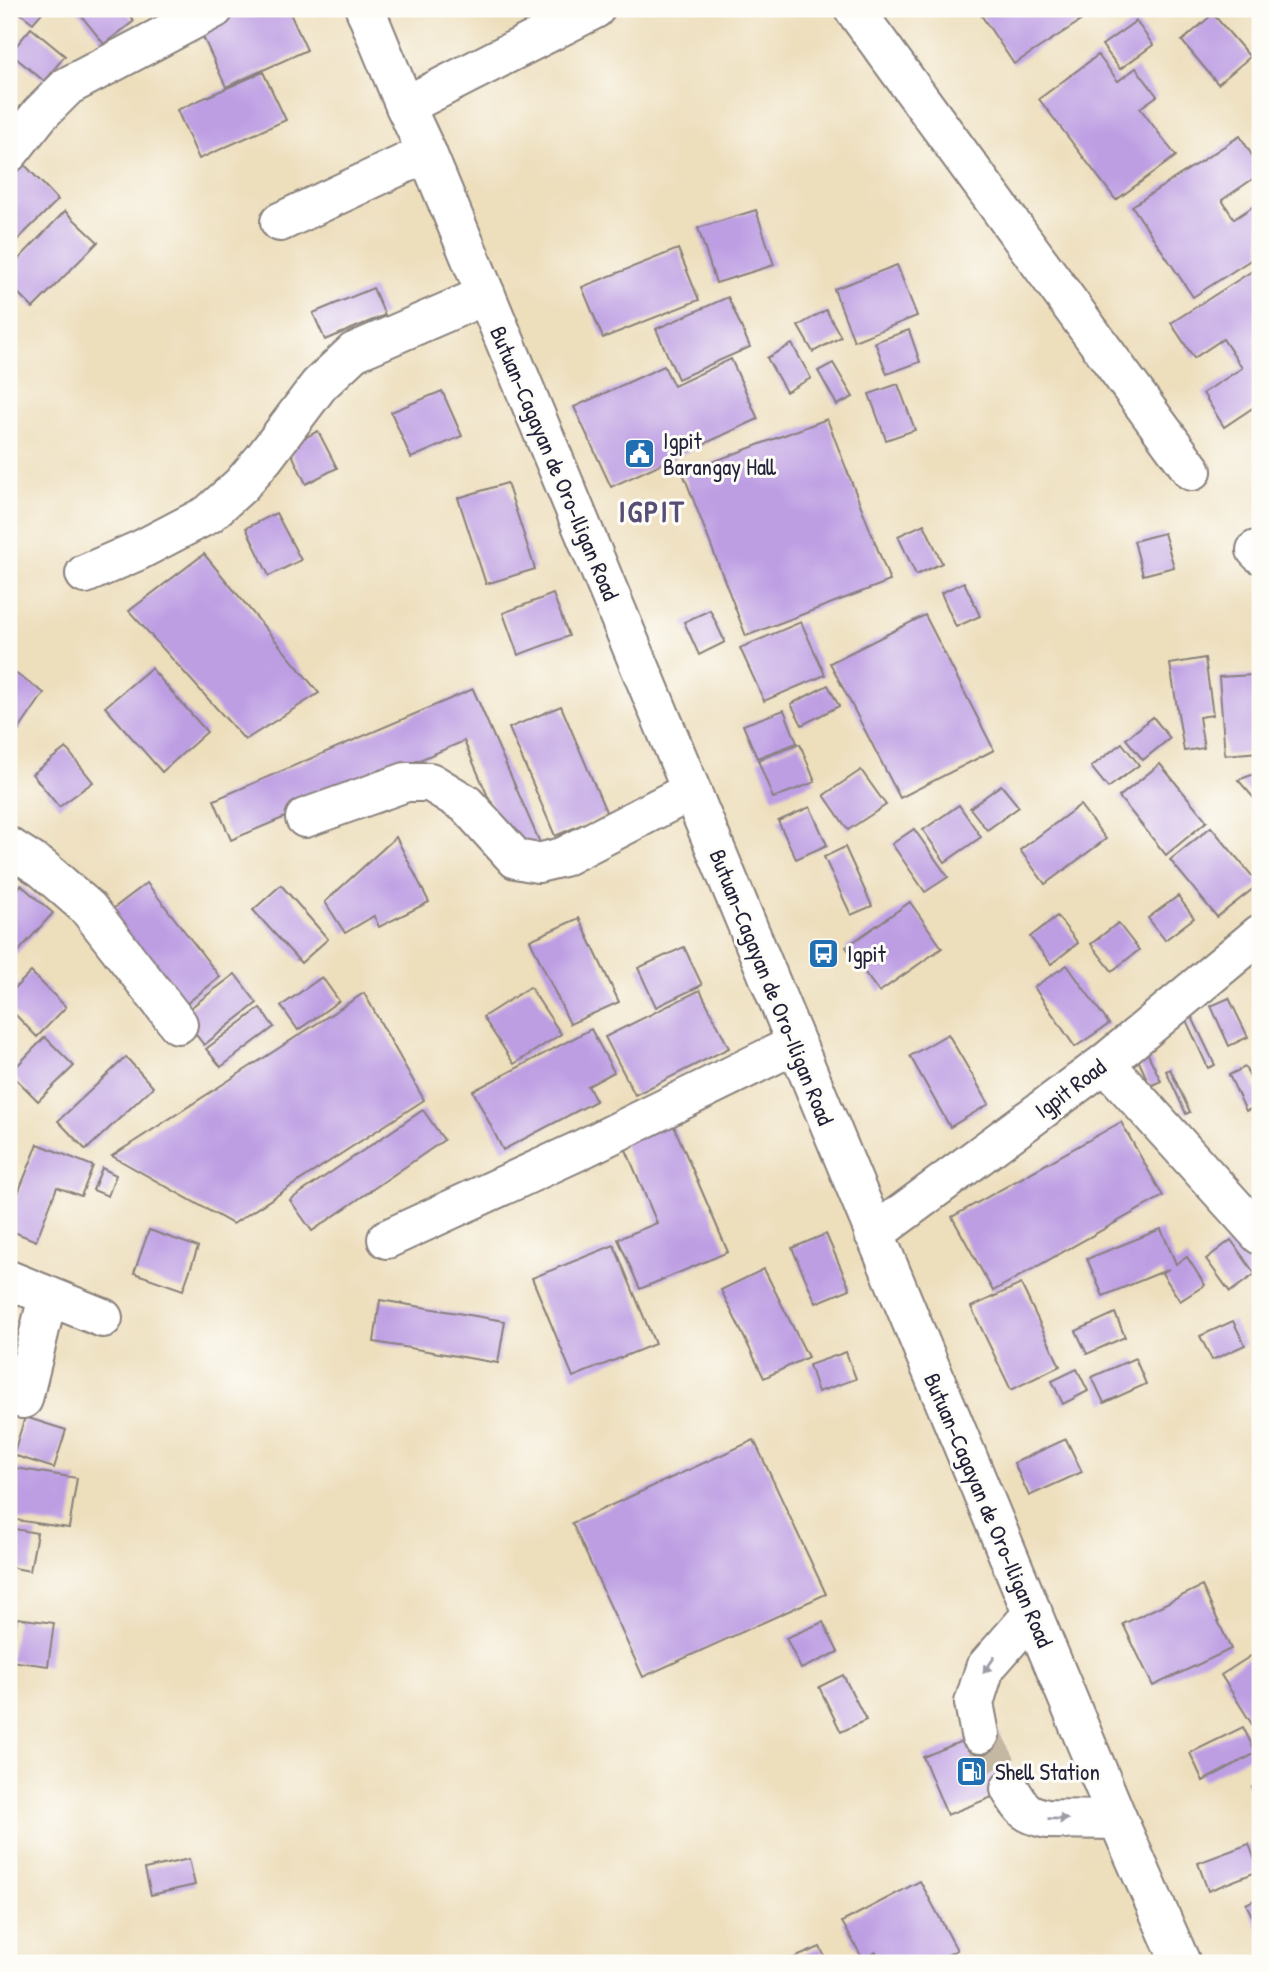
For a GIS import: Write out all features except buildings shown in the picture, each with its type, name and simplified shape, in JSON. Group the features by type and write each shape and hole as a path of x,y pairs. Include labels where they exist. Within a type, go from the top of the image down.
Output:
{"main road":[{"path":"9,153 40,114 68,86 214,9"},
{"name":"Butuan-Cagayan de Oro-Iligan Road","path":"365,9 1118,1820 1181,1963"},
{"path":"405,106 595,9"},
{"path":"854,9 1192,471"},
{"path":"280,222 427,153"},
{"path":"85,574 139,551 209,514 241,485 319,385 354,352 486,295"},
{"path":"305,818 406,782 430,782 466,804 516,859 538,863 563,858 691,791"},
{"path":"9,847 43,868 88,908 178,1024"},
{"name":"Igpit Road","path":"874,1234 1105,1063 1260,934"},
{"path":"387,1239 576,1152 796,1044"},
{"path":"1105,1063 1260,1235"},
{"path":"9,1280 103,1318"},
{"path":"23,1399 48,1296"},
{"path":"980,1734 974,1703 985,1668 1033,1613"},
{"path":"1010,1789 1023,1810 1036,1817 1118,1820"}],"tunnel":[{"path":"980,1734 1010,1789"}],"place":[{"name":"Igpit Barangay Hall","path":"640,453"},
{"name":"Igpit","path":"824,953"},
{"name":"Shell Station","path":"972,1771"}],"district":[{"name":"IGPIT","path":"652,511"}]}
